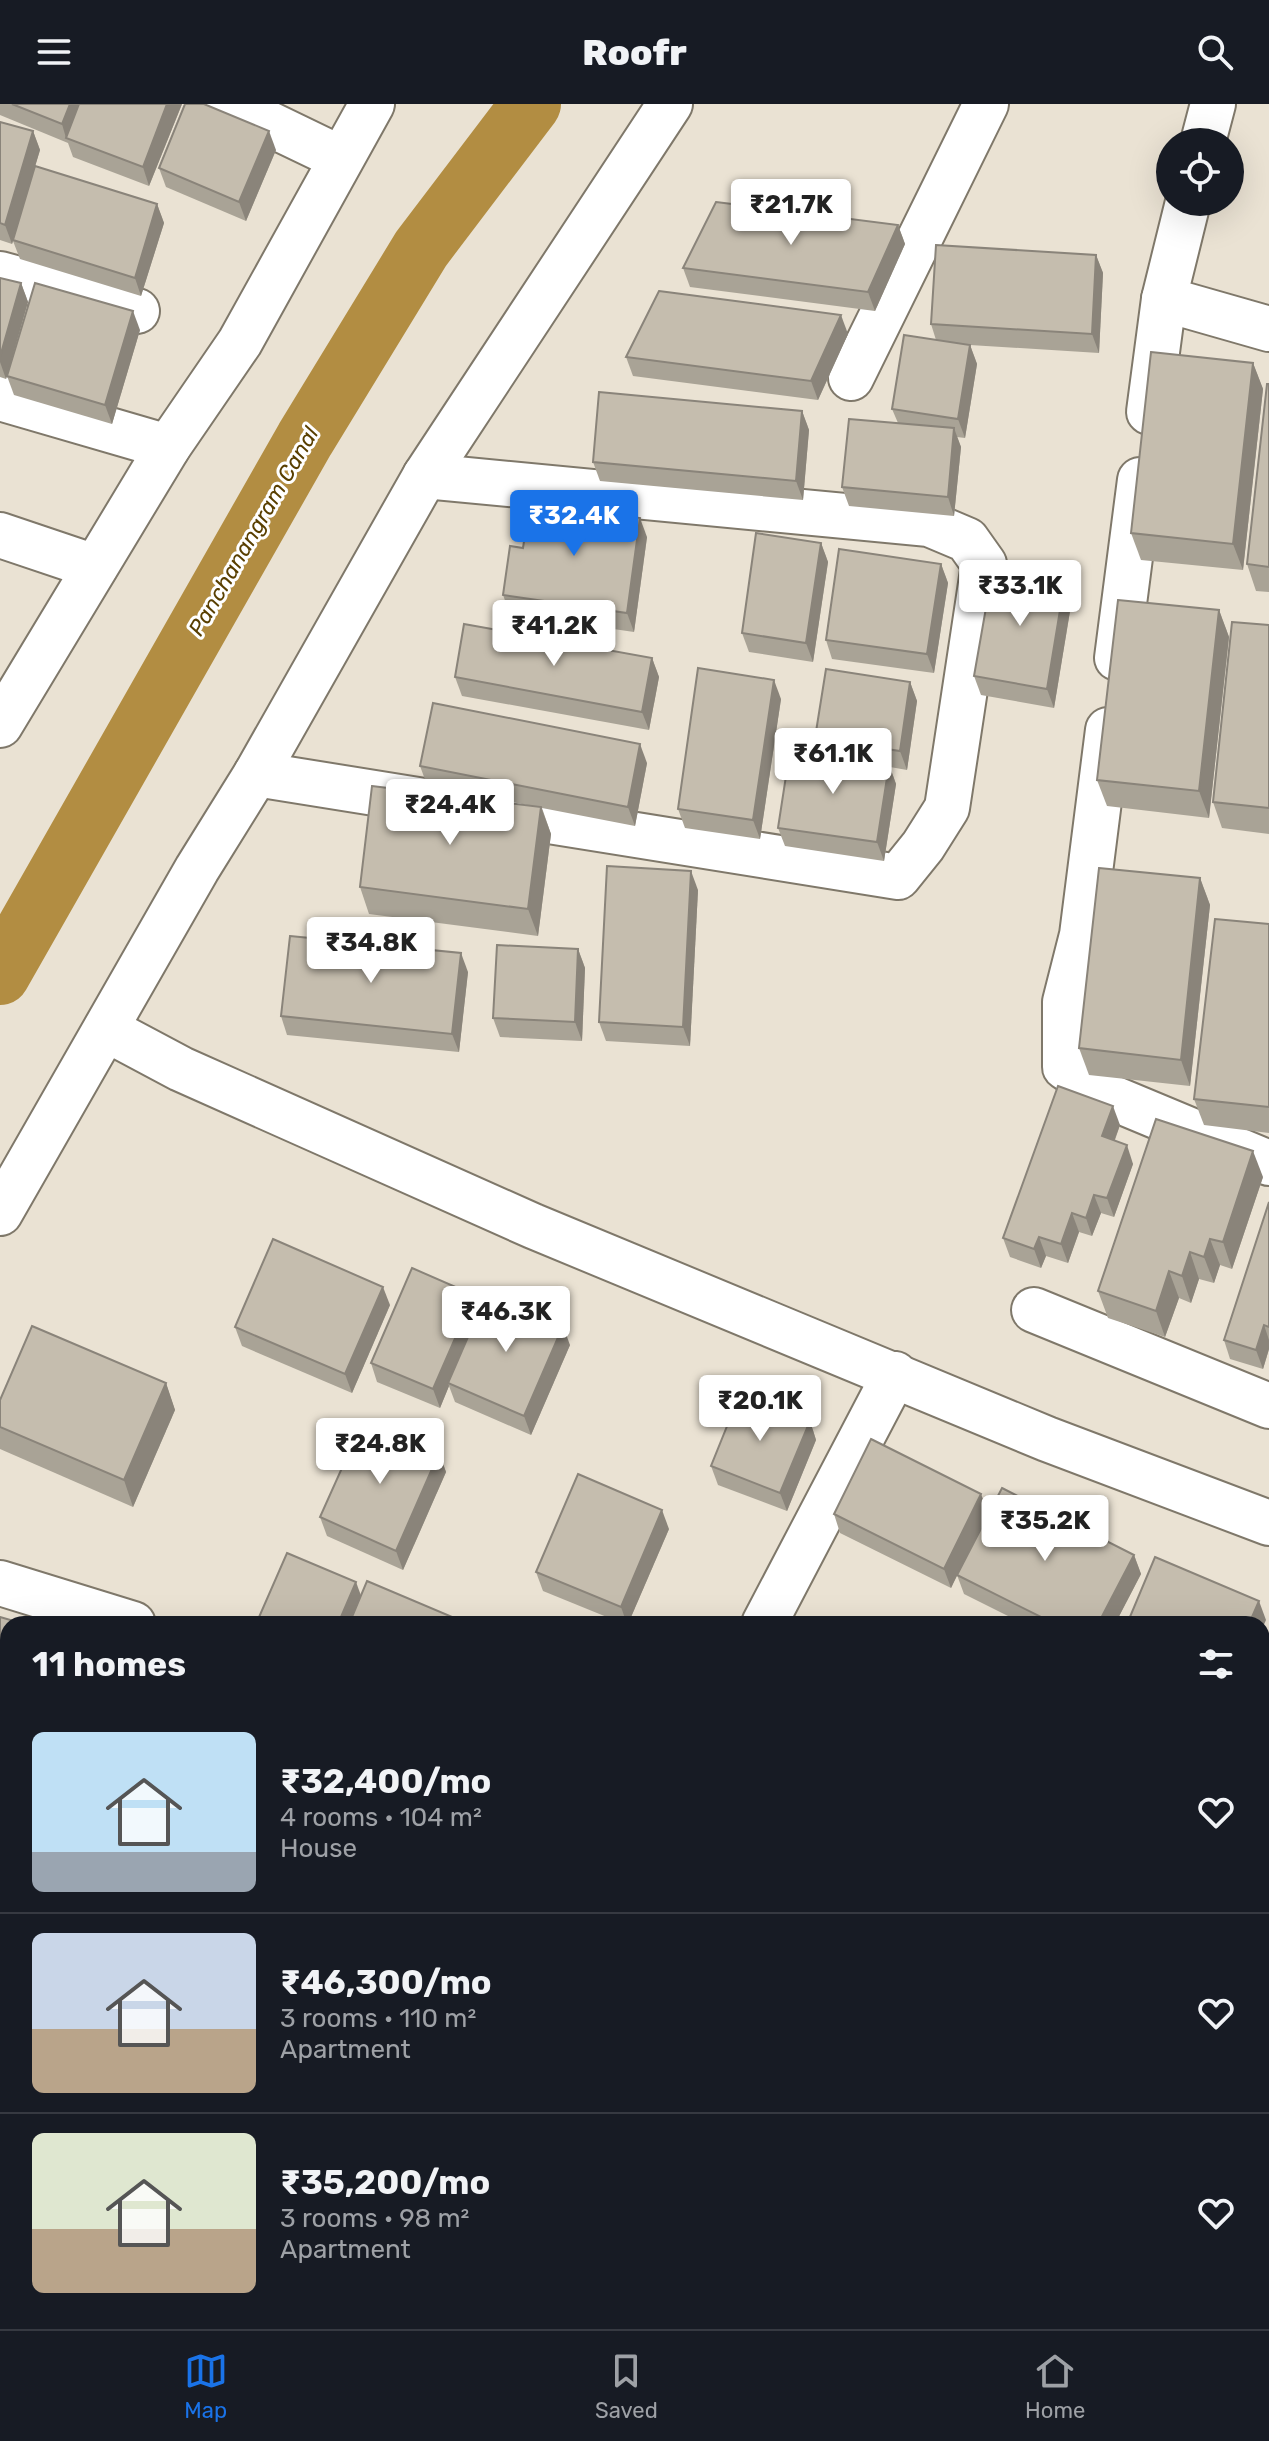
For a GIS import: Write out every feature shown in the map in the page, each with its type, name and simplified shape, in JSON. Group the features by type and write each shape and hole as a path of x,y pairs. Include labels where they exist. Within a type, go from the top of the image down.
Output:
{"street":[{"path":"228,104 340,158"},
{"path":"0,725 168,447 240,342 372,104"},
{"path":"0,1213 197,869 256,774 425,476 670,104"},
{"path":"851,378 986,104"},
{"path":"1207,128 1213,104"},
{"path":"1185,216 1164,299 1082,935 1065,1002 1065,1067 1108,1096 1269,1163"},
{"path":"0,274 137,311"},
{"path":"1164,299 1269,329"},
{"path":"0,398 168,447"},
{"path":"256,774 898,877 923,846 947,808 984,564 967,540 929,524 425,476"},
{"path":"0,535 95,567"},
{"path":"106,1029 181,1069 533,1226 1047,1439 1267,1517"},
{"path":"1034,1310 1269,1406"},
{"path":"768,1616 895,1374"},
{"path":"0,1583 107,1616"}],"building":[{"path":"12,104 70,104 62,124"},
{"path":"79,104 167,104 143,167 66,138"},
{"path":"185,104 204,104 269,131 239,202 159,168"},
{"path":"0,122 33,131 5,225 0,223"},
{"path":"35,166 157,204 135,278 13,240"},
{"path":"716,202 898,225 868,292 683,268"},
{"path":"936,245 1096,255 1092,334 931,324"},
{"path":"0,278 21,283 0,357"},
{"path":"35,283 133,311 105,405 7,376"},
{"path":"659,291 841,315 811,381 626,357"},
{"path":"904,335 970,345 958,419 892,409"},
{"path":"1151,352 1253,363 1233,544 1131,533"},
{"path":"1269,384 1269,567 1247,564"},
{"path":"599,392 802,411 796,481 593,462"},
{"path":"849,419 954,428 948,497 842,487"},
{"path":"530,502 640,518 627,613 503,595 510,546 523,548"},
{"path":"756,533 821,543 806,643 742,633"},
{"path":"839,549 941,564 927,654 826,640"},
{"path":"993,568 1065,580 1047,689 974,676"},
{"path":"1118,600 1219,610 1199,791 1097,780"},
{"path":"1232,622 1269,625 1269,808 1213,802"},
{"path":"464,624 652,658 642,712 455,677"},
{"path":"698,668 774,680 753,820 678,809"},
{"path":"826,669 910,682 900,751 815,738"},
{"path":"433,703 640,744 628,807 420,766"},
{"path":"790,750 889,765 877,842 778,828"},
{"path":"372,786 541,807 528,909 360,887"},
{"path":"607,866 691,871 683,1027 599,1022"},
{"path":"1099,868 1200,878 1181,1060 1079,1048"},
{"path":"1215,919 1269,924 1269,1107 1194,1099"},
{"path":"290,936 461,953 452,1034 281,1016"},
{"path":"497,945 578,949 575,1022 493,1018"},
{"path":"1058,1086 1113,1106 1102,1136 1127,1145 1107,1198 1094,1195 1086,1218 1072,1213 1061,1244 1039,1237 1034,1249 1003,1238"},
{"path":"1156,1119 1253,1151 1223,1242 1210,1239 1204,1257 1190,1252 1182,1276 1169,1271 1156,1311 1098,1291"},
{"path":"1269,1202 1269,1327 1264,1325 1256,1350 1224,1340"},
{"path":"273,1239 383,1287 345,1374 235,1327"},
{"path":"412,1268 474,1295 433,1389 371,1363"},
{"path":"487,1293 563,1326 524,1416 448,1383"},
{"path":"32,1326 166,1383 124,1480 0,1427 0,1400"},
{"path":"740,1394 810,1421 780,1493 711,1466"},
{"path":"363,1421 439,1453 396,1551 320,1517"},
{"path":"871,1439 981,1494 944,1569 834,1514"},
{"path":"578,1474 662,1510 621,1607 536,1572"},
{"path":"1002,1488 1134,1555 1102,1616 1039,1616 957,1575"},
{"path":"287,1553 356,1582 341,1616 259,1616"},
{"path":"1155,1557 1259,1601 1252,1616 1130,1616"},
{"path":"367,1581 450,1616 352,1616"}],"waterway":[{"name":"Panchanangram Canal","path":"0,975 305,439 421,249 531,104"}]}
